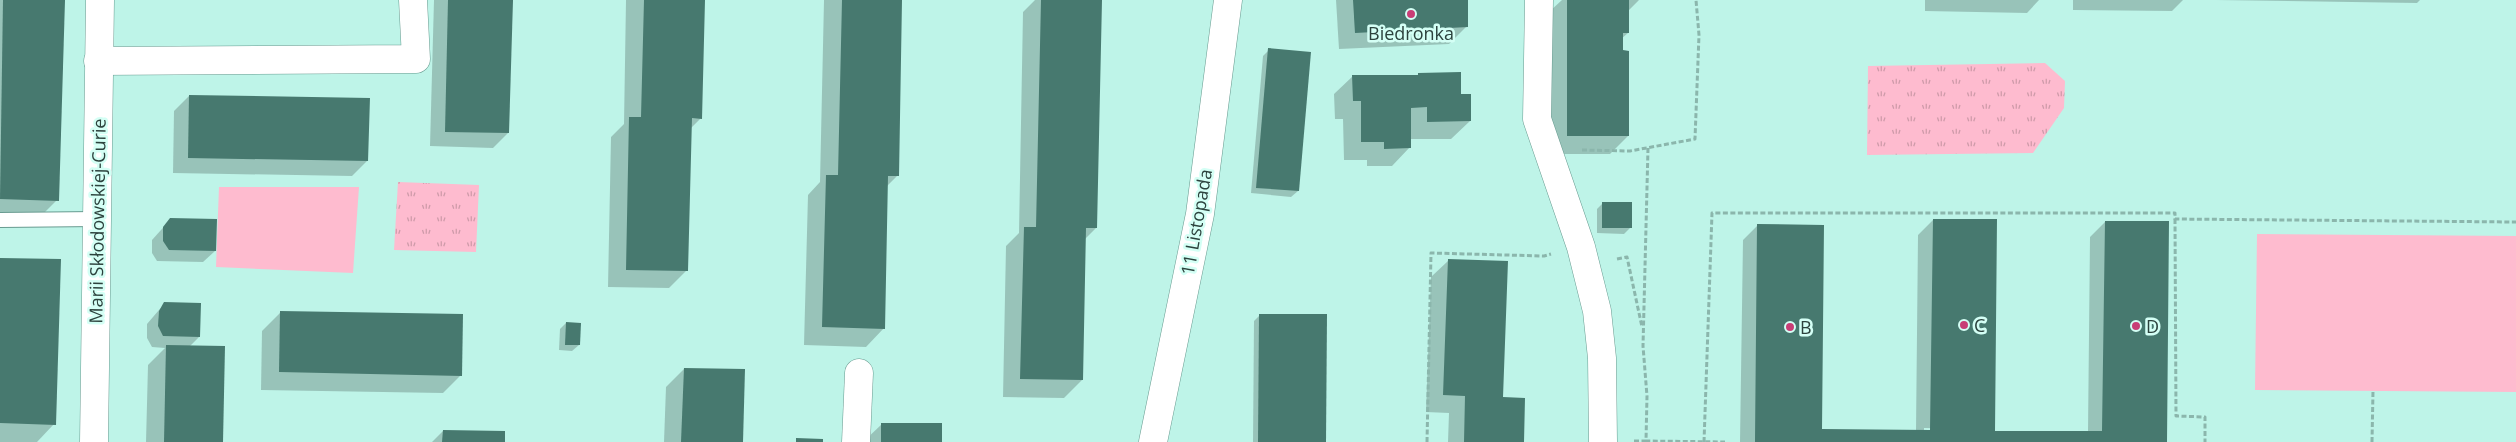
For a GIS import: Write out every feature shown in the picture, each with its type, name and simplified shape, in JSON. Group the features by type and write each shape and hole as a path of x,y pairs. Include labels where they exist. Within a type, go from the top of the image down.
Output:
{"street":[{"name":"Marii Skłodowskiej-Curie","path":"94,442 100,0"},
{"path":"98,61 416,59 412,0"},
{"name":"11 Listopada","path":"1153,442 1200,214 1228,0"},
{"path":"1539,0 1537,120 1546,151 1581,247 1597,311 1602,358 1603,442"},
{"path":"856,442 858,373"}],"lane":[{"path":"0,220 97,219"}],"path":[{"path":"1546,151 1630,151 1696,139 1699,35 1696,0"},
{"path":"1648,148 1643,346 1647,396 1646,441 1726,442"},
{"path":"1704,442 1712,213 2175,214 2176,416 2205,417 2205,442"},
{"path":"2175,219 2516,222"},
{"path":"1427,442 1431,253 1544,256 1581,247"},
{"path":"2372,442 2373,391"}],"green space":[{"path":"2045,63 2065,81 2064,108 2033,153 1867,155 1868,66"},
{"path":"398,182 479,185 476,252 394,250"},
{"path":"219,187 359,187 353,273 216,267"},
{"path":"2257,234 2516,236 2516,392 2255,390"}],"building":[{"path":"3,0 65,0 59,201 0,199"},
{"path":"448,0 513,0 509,133 445,132"},
{"path":"644,0 705,0 702,119 692,118 688,271 626,270 629,117 641,117"},
{"path":"842,0 902,0 899,176 888,176 885,329 822,327 826,175 838,175"},
{"path":"1041,0 1102,0 1097,228 1086,228 1083,380 1020,379 1024,227 1036,227"},
{"name":"Biedronka","path":"1353,0 1468,0 1468,27 1355,33"},
{"path":"1567,0 1629,0 1629,33 1623,33 1623,50 1629,51 1629,136 1567,136"},
{"path":"1268,48 1311,52 1299,191 1256,188"},
{"path":"1461,72 1461,94 1471,94 1471,121 1427,122 1427,107 1411,108 1411,148 1384,149 1384,142 1361,142 1361,101 1353,101 1352,75 1418,75 1418,73"},
{"path":"189,95 370,98 368,161 188,158"},
{"path":"1602,202 1632,202 1632,228 1602,228"},
{"path":"170,218 217,219 216,251 169,250 163,241 163,227"},
{"path":"1933,219 1997,219 1995,431 2102,431 2105,221 2169,221 2167,442 1755,442 1757,224 1824,225 1822,429 1930,430"},
{"path":"0,258 61,259 56,425 0,423"},
{"path":"1448,259 1508,261 1503,397 1525,398 1524,442 1464,442 1465,396 1443,395"},
{"path":"164,302 201,303 200,337 163,336 158,326 159,311"},
{"path":"280,311 463,314 462,376 279,372"},
{"path":"1259,314 1327,314 1326,442 1258,442"},
{"path":"566,322 581,323 580,345 565,345"},
{"path":"166,345 225,346 223,442 164,442"},
{"path":"684,368 745,369 743,442 681,442"},
{"path":"881,423 942,423 942,442 881,442"},
{"path":"443,430 505,431 505,442 442,442"},
{"path":"796,438 823,439 823,442 796,442"}],"place":[{"name":"Biedronka","path":"1411,14"},
{"name":"C","path":"1964,325"},
{"name":"D","path":"2136,326"},
{"name":"B","path":"1790,327"}]}
